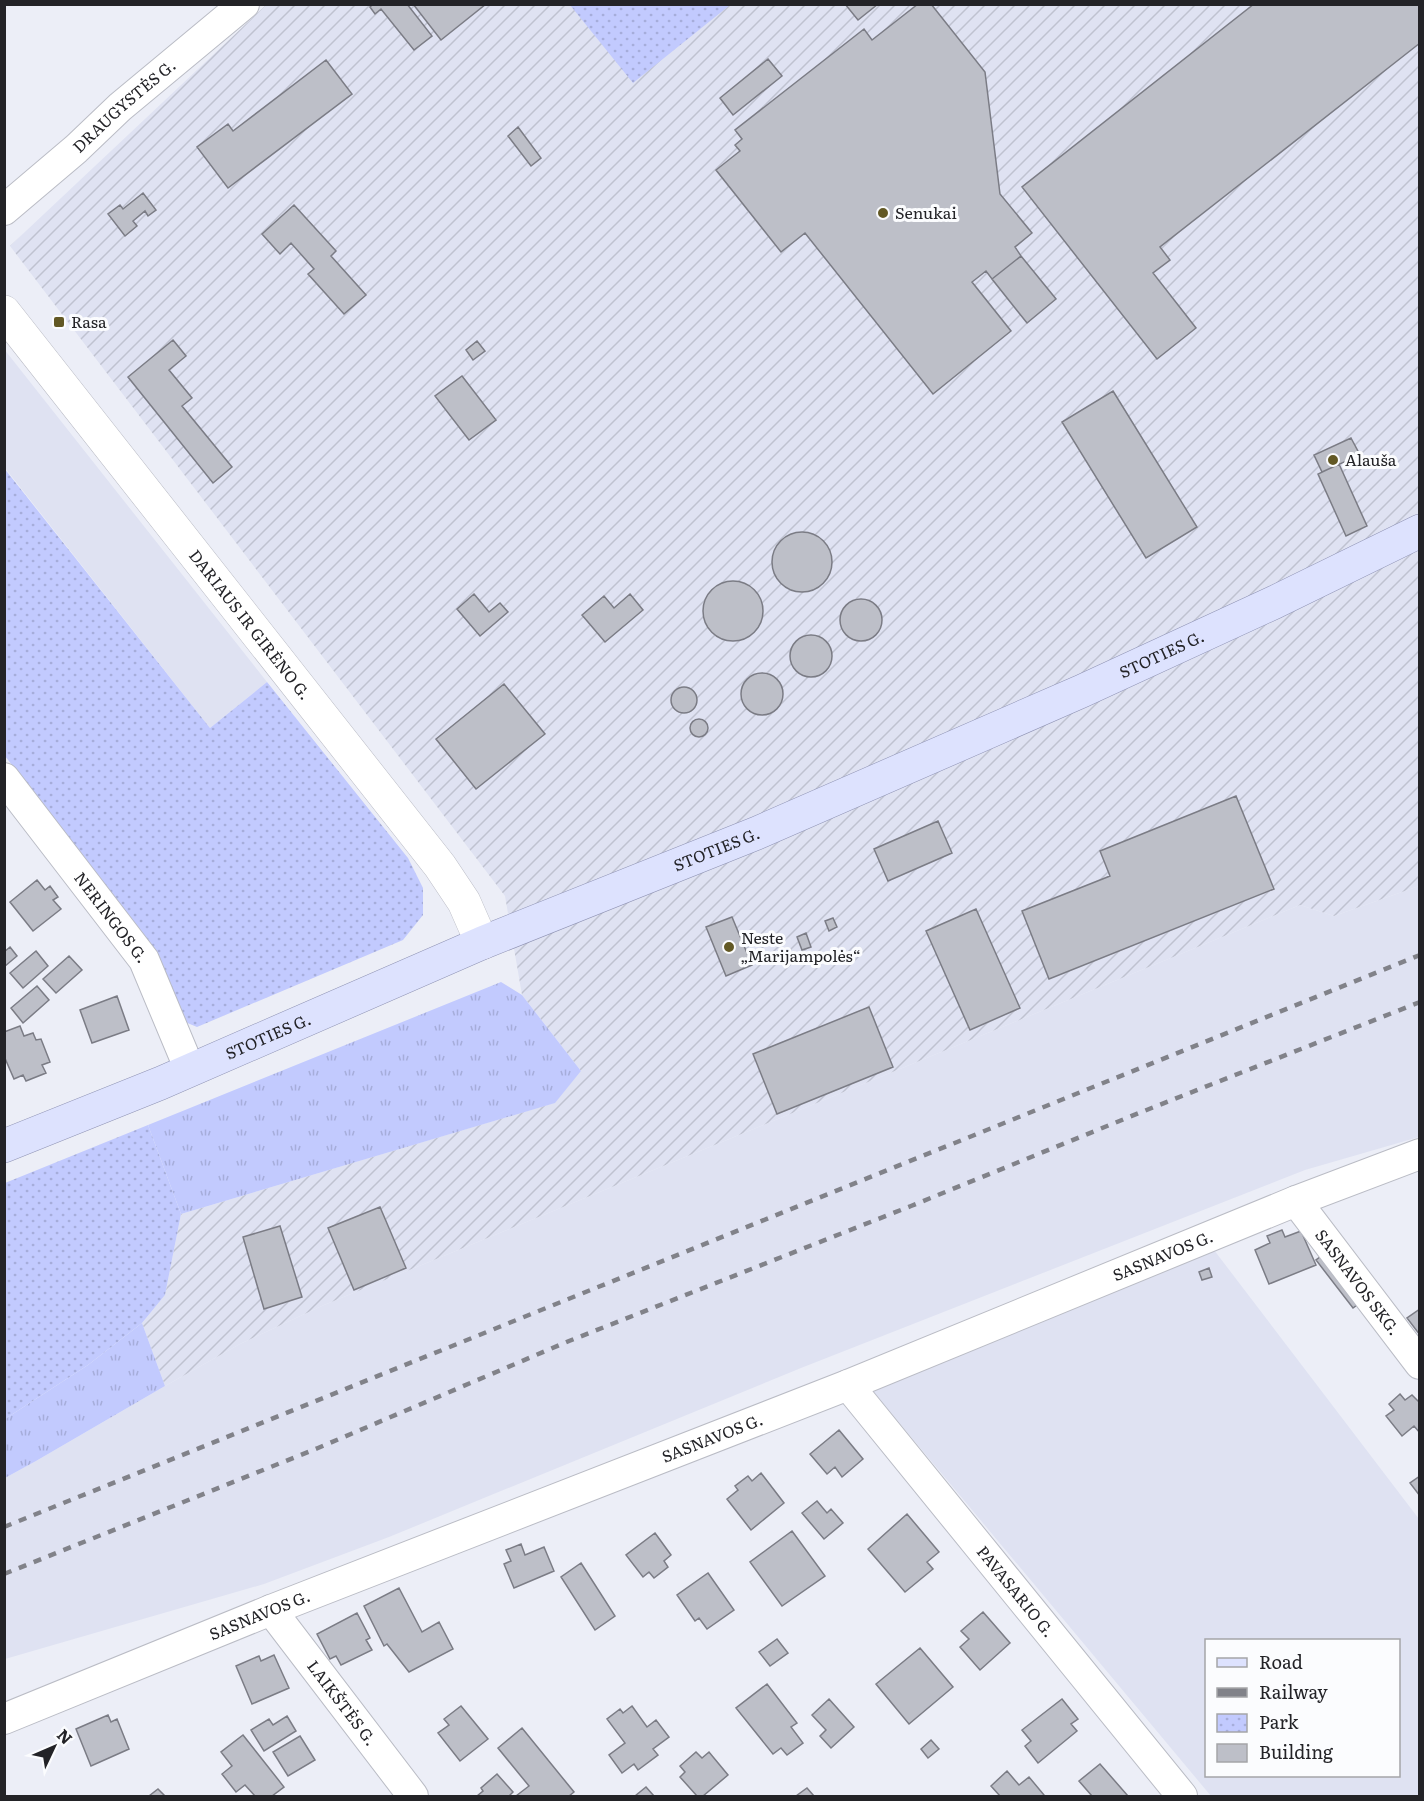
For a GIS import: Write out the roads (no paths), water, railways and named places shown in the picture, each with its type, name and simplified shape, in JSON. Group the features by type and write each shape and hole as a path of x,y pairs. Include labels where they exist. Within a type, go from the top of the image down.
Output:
{"main road":[{"name":"STOTIES G.","path":"4,1146 190,1070 482,944 757,833 1082,692 1275,602 1419,531"}],"street":[{"name":"DRAUGYSTĖS G.","path":"4,210 76,149 120,107 244,4"},
{"name":"DARIAUS IR GIRĖNO G.","path":"4,312 440,866 464,902 482,944"},
{"name":"NERINGOS G.","path":"4,778 144,960 190,1070"},
{"name":"SASNAVOS G.","path":"4,1719 271,1610 849,1385 1296,1201 1419,1154"},
{"name":"SASNAVOS SKG.","path":"1296,1201 1419,1364"},
{"name":"PAVASARIO G.","path":"849,1385 1182,1797"},
{"name":"LAIKŠTĖS G.","path":"271,1610 413,1797"}],"railway":[{"path":"4,1527 1420,955"},
{"path":"4,1574 318,1448 569,1341 1420,1002"}],"place":[{"name":"Senukai","path":"883,213"},
{"name":"Rasa","path":"59,322"},
{"name":"Alauša","path":"1333,460"},
{"name":"Neste „Marijampolės“","path":"729,947"}]}
